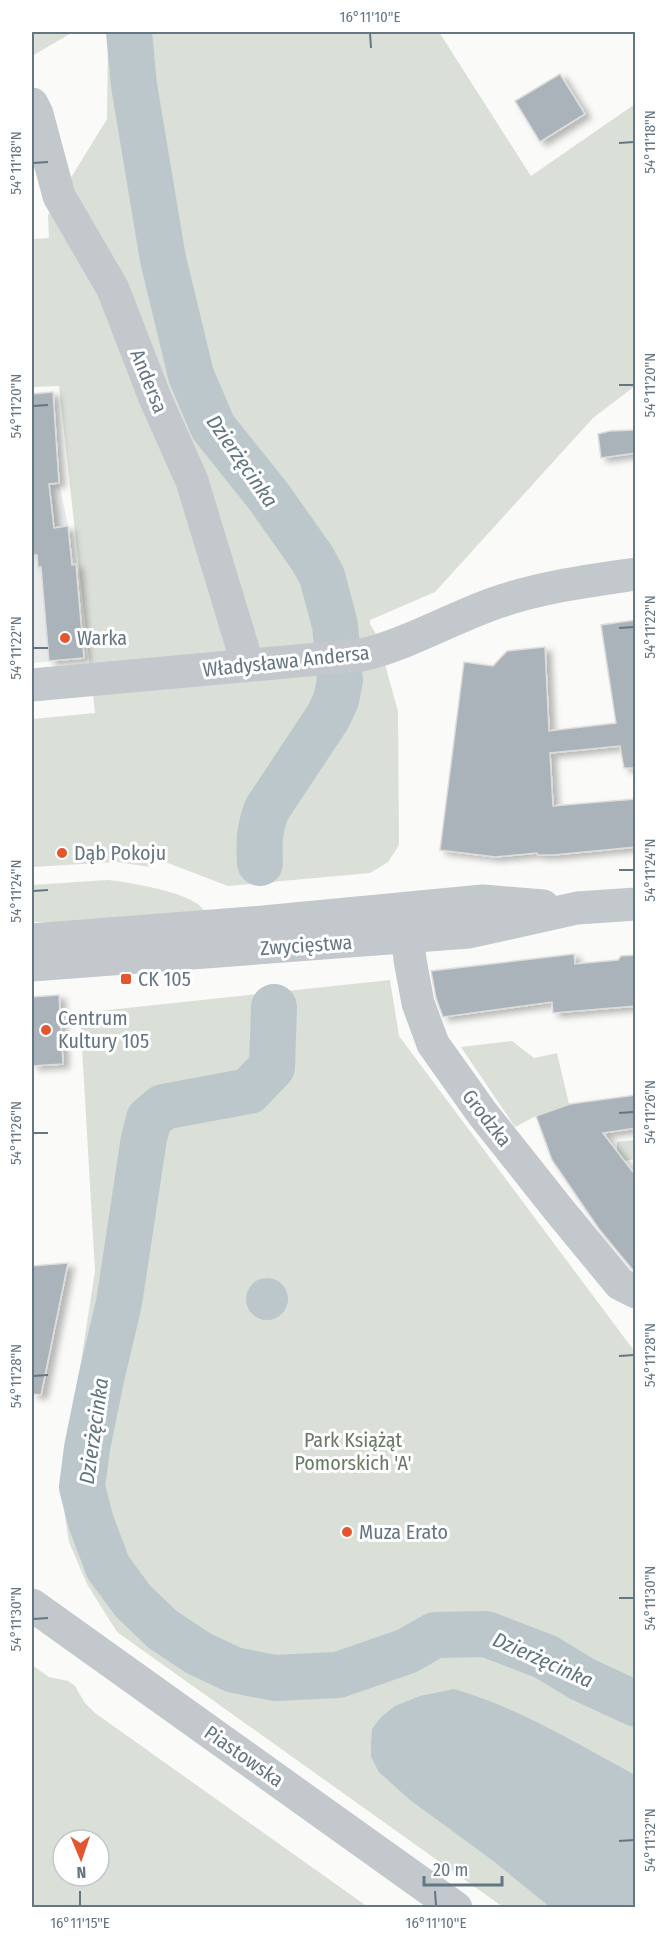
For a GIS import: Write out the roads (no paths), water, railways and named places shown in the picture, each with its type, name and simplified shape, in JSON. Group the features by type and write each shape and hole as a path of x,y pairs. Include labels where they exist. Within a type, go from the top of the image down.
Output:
{"street":[{"name":"Andersa","path":"32,104 59,196 112,289 155,398 192,481 243,650 245,666"},
{"path":"32,150 59,196"},
{"name":"Władysława Andersa","path":"32,685 362,655 386,649 498,602 558,585 636,574"},
{"name":"Zwycięstwa","path":"32,965 406,923 483,901 578,909 636,904"},
{"name":"Zwycięstwa","path":"32,940 406,923"},
{"name":"Grodzka","path":"406,923 418,1003 433,1044 482,1113 559,1210 620,1284 636,1292"},
{"name":"Piastowska","path":"32,1605 456,1908"}],"waterway":[{"name":"Dzierżęcinka","path":"129,32 134,85 163,259 191,375 213,427 269,497 312,558 322,576 335,625 340,680 336,700 328,717 267,809 260,836 260,863"},
{"name":"Dzierżęcinka","path":"274,1007 272,1067 249,1091 163,1107 149,1119 144,1138 119,1303 87,1448 82,1487 91,1522 108,1567 133,1601 162,1629 198,1653 234,1670 275,1678 338,1675 407,1651 435,1635 486,1634 546,1657 582,1679 636,1704"}],"place":[{"name":"Warka","path":"65,638"},
{"name":"Dąb Pokoju","path":"62,853"},
{"name":"CK 105","path":"126,979"},
{"name":"Centrum Kultury 105","path":"46,1030"},
{"name":"Muza Erato","path":"347,1532"}],"park label":[{"name":"Park Książąt Pomorskich 'A'","path":"353,1452"}]}
